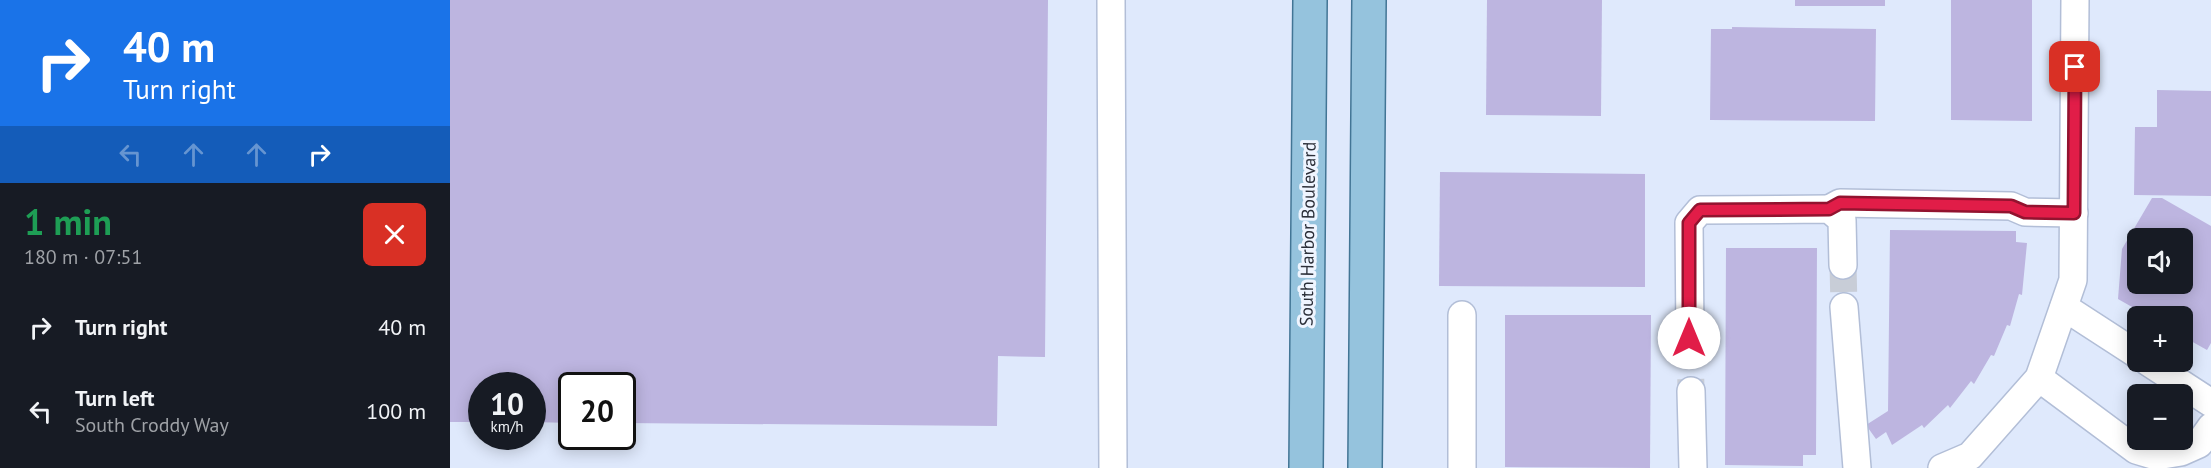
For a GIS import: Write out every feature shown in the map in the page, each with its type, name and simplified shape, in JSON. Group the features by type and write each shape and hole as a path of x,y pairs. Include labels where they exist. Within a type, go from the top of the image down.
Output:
{"main road":[{"name":"South Harbor Boulevard","path":"1306,468 1310,0"},
{"path":"1365,468 1369,0"}],"street":[{"path":"1111,0 1113,468"},
{"path":"1942,468 1970,456 2039,378 2073,280 2075,0"},
{"path":"1689,338 1689,223 1700,210 1829,209 1840,203 1863,203 2011,206 2025,212 2074,213"},
{"path":"1829,209 1842,220 1843,265"},
{"path":"1844,307 1857,468"},
{"path":"2064,307 2127,348"},
{"path":"1462,315 1462,468"},
{"path":"2163,372 2211,403"},
{"path":"2039,378 2136,450 2157,462 2199,444 2211,427"},
{"path":"1691,391 1693,468"}],"shaded area":[{"path":"450,0 2211,0 2211,468 450,468"}],"building":[{"path":"450,0 1048,0 1045,357 998,356 997,426 636,423 636,372 558,372 558,423 546,422 546,372 468,372 468,422 450,422"},
{"path":"1487,0 1602,0 1601,116 1486,115"},
{"path":"1795,0 1885,0 1885,6 1795,6"},
{"path":"1951,0 2032,0 2032,121 1951,120"},
{"path":"1732,27 1876,29 1875,121 1710,120 1711,29 1732,29"},
{"path":"2157,90 2211,91 2211,196 2134,195 2135,127 2157,127"},
{"path":"1440,172 1645,174 1645,287 1439,286"},
{"path":"2152,198 2162,198 2211,226 2211,343 2207,350 2193,342 2193,306 2130,306 2118,299 2122,249 2127,240 2127,294 2193,294 2193,228 2134,228"},
{"path":"1890,230 2016,231 2016,242 2027,243 2022,295 2019,294 2010,326 2007,325 1994,356 1991,355 1974,384 1971,381 1950,408 1948,405 1924,428 1922,425 1892,445 1886,432 1876,439 1866,425 1888,411"},
{"path":"1726,248 1817,248 1816,455 1803,455 1803,466 1725,465"},
{"path":"1505,315 1651,315 1650,468 1505,467"}],"tunnel":[{"path":"1843,265 1844,307"},
{"path":"1690,338 1691,391"}],"route":[{"path":"1689,338 1689,223 1700,210 1829,209 1840,203 2011,206 2025,212 2074,213 2075,67"}]}
